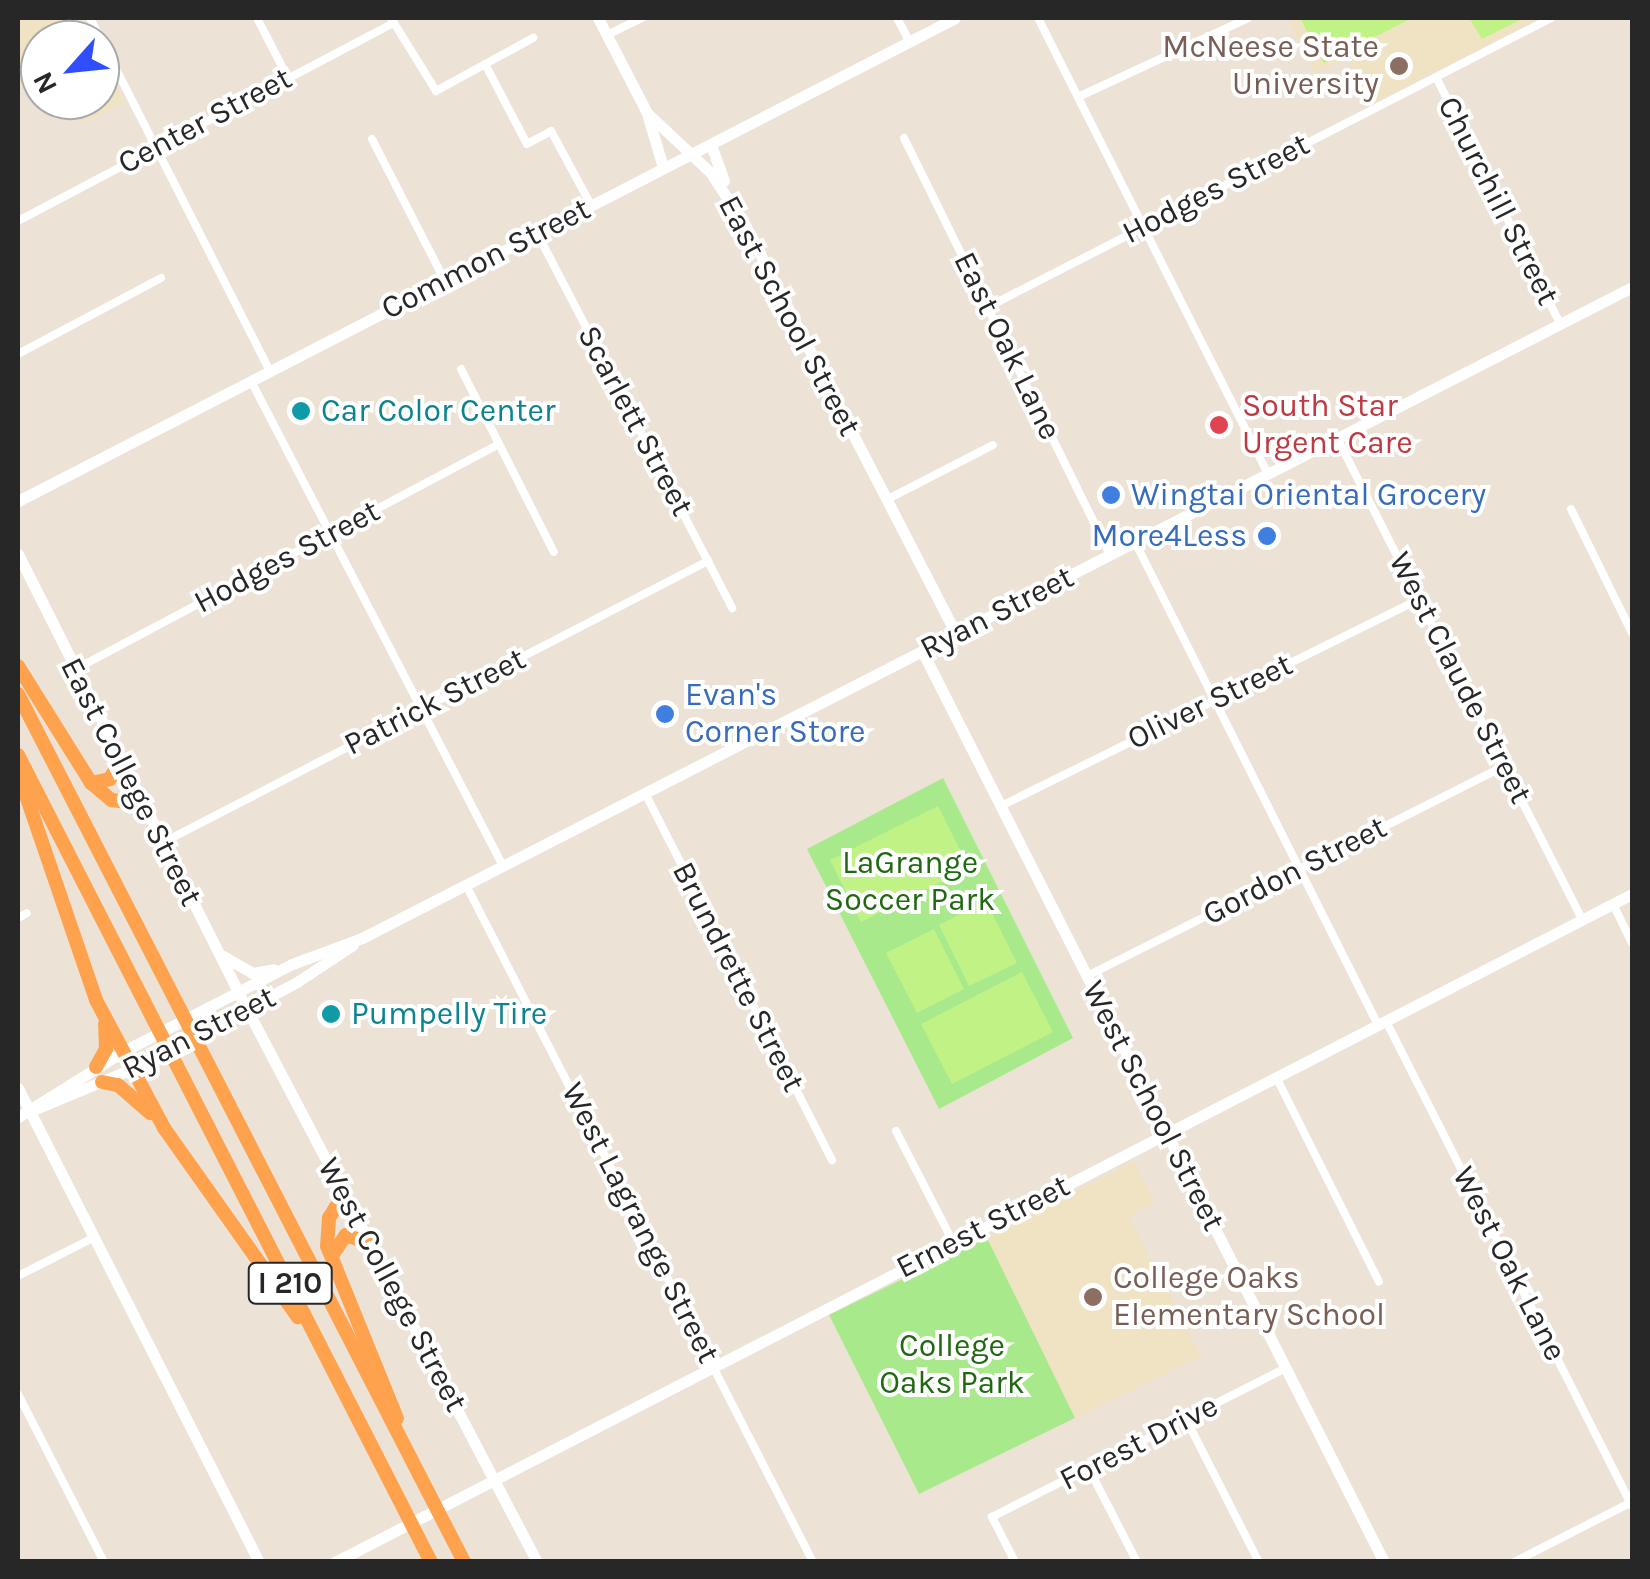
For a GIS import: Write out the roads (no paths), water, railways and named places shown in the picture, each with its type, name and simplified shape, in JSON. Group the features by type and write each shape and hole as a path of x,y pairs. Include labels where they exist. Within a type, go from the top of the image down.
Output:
{"highway":[{"path":"18,666 91,783 112,800 143,804"},
{"name":"I 210","path":"18,694 464,1562"},
{"name":"I 210","path":"18,754 431,1562"},
{"path":"91,783 110,779 120,761"},
{"path":"18,772 107,1038 96,1066"},
{"path":"96,1000 170,1137"},
{"path":"102,1082 130,1092 170,1137 286,1296 356,1412"},
{"path":"344,1194 326,1234 332,1260 415,1465"},
{"path":"332,1260 341,1236 371,1244"}],"street":[{"path":"90,18 270,371"},
{"path":"257,18 288,78"},
{"name":"East School Street","path":"598,18 646,113 692,153 745,226 956,634"},
{"path":"607,35 642,18"},
{"path":"897,18 909,41"},
{"name":"Common Street","path":"18,501 955,18"},
{"path":"1038,18 1268,474"},
{"path":"1078,97 1248,18"},
{"name":"Hodges Street","path":"988,307 1551,18"},
{"path":"392,20 436,91 533,38"},
{"name":"Center Street","path":"18,221 392,20"},
{"path":"485,64 527,144 551,131 592,205"},
{"name":"Churchill Street","path":"1436,77 1560,324"},
{"path":"646,113 663,166"},
{"name":"East Oak Lane","path":"904,138 1110,554"},
{"path":"372,139 444,281"},
{"path":"711,144 745,226"},
{"name":"Scarlett Street","path":"537,233 732,608"},
{"path":"18,354 161,278"},
{"name":"Ryan Street","path":"23,1114 134,1068 246,1009 362,938 1632,287"},
{"path":"461,369 554,552"},
{"path":"251,380 503,866"},
{"name":"West Claude Street","path":"1338,438 1582,919"},
{"name":"Hodges Street","path":"74,670 499,444"},
{"path":"886,500 994,445"},
{"path":"1572,510 1632,634"},
{"name":"West Oak Lane","path":"1135,542 1299,869 1632,1503"},
{"name":"East College Street","path":"18,554 246,1009"},
{"name":"Patrick Street","path":"162,843 708,561"},
{"name":"Oliver Street","path":"1001,806 1420,598"},
{"name":"West School Street","path":"922,651 1384,1562"},
{"name":"Gordon Street","path":"1088,976 1504,766"},
{"name":"Brundrette Street","path":"645,793 832,1160"},
{"name":"West Lagrange Street","path":"466,884 813,1562"},
{"name":"Ernest Street","path":"335,1562 1632,894"},
{"path":"1613,904 1632,943"},
{"name":"Ryan Street","path":"23,1114 124,1051 292,964 362,938"},
{"path":"216,950 252,972 292,964"},
{"name":"West College Street","path":"246,1009 537,1562"},
{"path":"1276,1076 1379,1282"},
{"path":"18,1088 23,1114 93,1238 259,1562"},
{"path":"896,1131 953,1242"},
{"path":"18,1276 93,1238"},
{"name":"Forest Drive","path":"1014,1562 992,1517 1286,1368"},
{"path":"18,1394 104,1562"},
{"path":"1186,1419 1258,1562"},
{"path":"1089,1468 1136,1562"},
{"path":"1514,1562 1632,1503"}],"place":[{"name":"McNeese State University","path":"1399,66"},
{"name":"Car Color Center","path":"301,411"},
{"name":"South Star Urgent Care","path":"1219,425"},
{"name":"Wingtai Oriental Grocery","path":"1111,495"},
{"name":"More4Less","path":"1267,536"},
{"name":"Evan's Corner Store","path":"665,714"},
{"name":"Pumpelly Tire","path":"331,1014"},
{"name":"College Oaks Elementary School","path":"1093,1297"}],"park label":[{"name":"LaGrange Soccer Park","path":"910,882"},
{"name":"College Oaks Park","path":"952,1366"}]}
